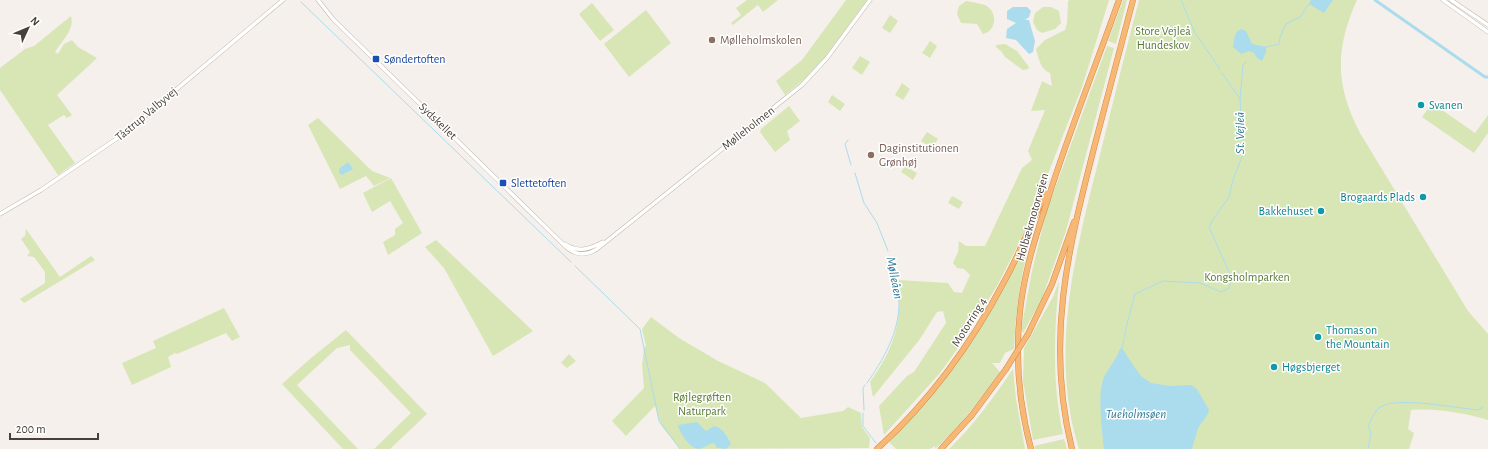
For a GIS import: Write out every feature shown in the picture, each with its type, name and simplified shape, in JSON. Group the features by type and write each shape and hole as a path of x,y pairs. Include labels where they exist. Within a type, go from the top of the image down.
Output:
{"highway":[{"name":"Holbækmotorvejen","path":"1031,449 1019,382 1018,358 1020,311 1029,262 1050,187 1119,0"},
{"path":"1072,449 1061,389 1059,339 1062,295 1076,217 1133,0"},
{"name":"Motorring 4","path":"877,449 923,403 970,340 1005,281 1050,187"},
{"path":"941,449 972,415 1006,369 1028,334 1052,284 1076,217"}],"street":[{"name":"Tåstrup Valbyvej","path":"0,214 47,186 122,135 282,0"},
{"name":"Sydskellet","path":"318,0 338,24 572,252 588,254"},
{"name":"Mølleholmen","path":"588,254 597,249 802,85 827,58 870,0"},
{"path":"1443,0 1488,32"},
{"path":"1451,0 1488,25"},
{"name":"Mølleholmen","path":"587,249 609,238"},
{"name":"Sydskellet","path":"561,241 571,248 587,249"}],"green space":[{"path":"747,0 778,0 763,12 758,5 733,25 731,23 741,15 736,8"},
{"path":"846,0 867,0 816,70 785,95 776,81 802,60"},
{"path":"1109,0 1082,87 1026,230 997,286 958,348 940,373 884,435 879,406 907,376 914,372 946,323 943,311 937,312 920,339 873,397 870,382 891,346 898,322 898,280 948,283 954,292 962,293 970,275 964,269 957,268 953,263 958,252 959,241 966,246 985,246 1022,168 1032,160 1028,151 1045,110 1031,111 1042,81 1052,86 1050,73 1042,66 1036,49 1045,40 1065,30 1067,23 1068,1"},
{"path":"1123,0 1127,0 1116,44 1108,41"},
{"name":"Kongsholmparken","path":"1139,0 1357,0 1345,35 1342,51 1342,83 1346,99 1360,133 1468,311 1488,334 1488,420 1450,412 1411,410 1408,429 1414,433 1409,449 1079,449 1070,413 1066,377 1066,340 1069,303 1074,267 1090,194"},
{"path":"966,1 985,5 992,12 994,21 988,32 983,34 977,24 961,23 957,14 959,6"},
{"path":"592,3 614,30 600,41 579,14"},
{"path":"1043,7 1051,7 1059,11 1061,23 1055,29 1042,33 1037,30 1033,22 1035,13"},
{"path":"646,10 671,43 629,77 604,44"},
{"path":"890,15 898,21 890,33 882,28"},
{"path":"71,16 72,21 70,30 55,52 58,54 64,44 72,40 78,47 97,58 57,95 72,115 67,118 64,115 48,125 75,163 58,175 0,90 0,68 25,49 34,46"},
{"path":"930,41 937,46 930,58 922,53"},
{"path":"1005,44 1017,51 1029,67 1028,69 1023,70 1005,57 996,47 996,45"},
{"path":"1107,46 1114,48 1066,231 1041,301 1023,333 1021,330 1032,271 1046,213"},
{"path":"860,56 870,62 862,75 852,68"},
{"path":"902,83 910,89 903,100 895,95"},
{"path":"832,95 845,104 840,111 828,102"},
{"path":"1432,103 1475,133 1488,115 1488,133 1474,153 1422,117"},
{"path":"789,106 800,121 787,131 790,140 775,152 760,132 761,129"},
{"path":"318,118 372,171 390,178 374,186 366,176 340,189 308,125"},
{"path":"927,132 938,139 932,148 921,141"},
{"path":"905,166 917,173 913,180 901,172"},
{"path":"391,178 422,233 388,255 383,242 395,235 395,229 403,223 390,201 372,212 363,193"},
{"path":"952,196 963,202 959,209 948,203"},
{"path":"1037,220 1027,252 1021,284 1016,316 1014,349 1005,353 1000,363 992,363 1000,372 961,422 935,449 935,446 930,449 896,449 889,442 934,392 973,338 1007,280"},
{"path":"26,229 60,277 91,256 95,260 24,303 20,299 45,283 45,272 34,257 27,256 30,252 21,239 25,236"},
{"path":"436,240 533,331 493,356 444,268 425,247"},
{"path":"1059,281 1055,358 1059,415 1063,434 1033,440 1023,381 1024,348 1053,297"},
{"path":"224,308 240,337 232,341 226,333 177,354 175,353 168,357 171,367 132,385 122,363 156,348 153,341"},
{"name":"Røjlegrøften Naturpark","path":"651,317 679,338 718,361 765,383 801,418 843,411 848,407 861,413 862,427 870,438 869,448 680,449 661,425 655,406 626,436 612,421 644,388 642,365 644,348 646,346 642,329"},
{"path":"346,330 427,414 390,449 374,449 411,413 350,350 350,345 337,348 297,385 358,449 343,449 282,384"},
{"path":"569,354 576,361 567,368 561,363"},
{"path":"1013,369 1016,399 1025,449 949,449 983,411"},
{"path":"1064,439 1067,449 1035,449 1034,446"}],"water":[{"path":"1311,0 1333,0 1324,13 1309,4"},
{"path":"1013,7 1027,7 1031,11 1029,17 1025,20 1029,20 1035,41 1033,52 1029,54 1016,40 1006,38 1007,29 1016,23 1007,19 1007,11"},
{"path":"1241,29 1246,31 1252,44 1266,47 1266,52 1262,61 1257,58 1254,53 1249,51 1241,54 1233,47 1236,34"},
{"path":"348,162 353,169 342,175 339,173 339,169"},
{"name":"Tueholmsøen","path":"1122,348 1142,377 1151,383 1170,386 1191,385 1197,389 1209,410 1208,414 1198,428 1192,449 1104,449 1100,402 1102,384 1106,373"},
{"path":"697,422 706,431 714,426 720,428 731,444 726,449 717,448 714,443 699,449 692,446 683,436 678,425"}],"waterway":[{"path":"1181,0 1195,33 1220,69"},
{"path":"1375,0 1485,77 1488,77"},
{"path":"301,2 571,262"},
{"path":"1266,47 1279,44 1280,37 1286,24 1300,17 1309,4"},
{"path":"1240,98 1243,65 1246,62"},
{"name":"St. Vejleå","path":"1125,337 1135,294 1163,281 1200,283 1221,292 1229,288 1229,272 1209,227 1229,197 1233,180 1243,154 1240,99 1222,73"},
{"path":"848,140 845,144 851,165"},
{"name":"Mølleåen","path":"855,173 864,203 877,223 888,251"},
{"name":"Mølleåen","path":"867,383 884,356 896,325 899,299 894,263"},
{"path":"575,266 640,329 659,421 680,449"},
{"path":"1122,348 1124,339"},
{"path":"864,410 863,388 865,385"},
{"path":"1368,449 1371,433 1368,426 1375,412 1382,406 1390,404 1415,403 1478,410 1483,407"},
{"path":"863,413 863,426 876,443"}],"place":[{"name":"Mølleholmskolen","path":"712,40"},
{"name":"Søndertoften","path":"376,59"},
{"name":"Svanen","path":"1421,105"},
{"name":"Daginstitutionen Grønhøj","path":"871,155"},
{"name":"Slettetoften","path":"503,183"},
{"name":"Brogaards Plads","path":"1423,197"},
{"name":"Bakkehuset","path":"1321,211"},
{"name":"Thomas on the Mountain","path":"1318,337"},
{"name":"Høgsbjerget","path":"1274,367"}],"park label":[{"name":"Store Vejleå Hundeskov","path":"1163,38"}]}
